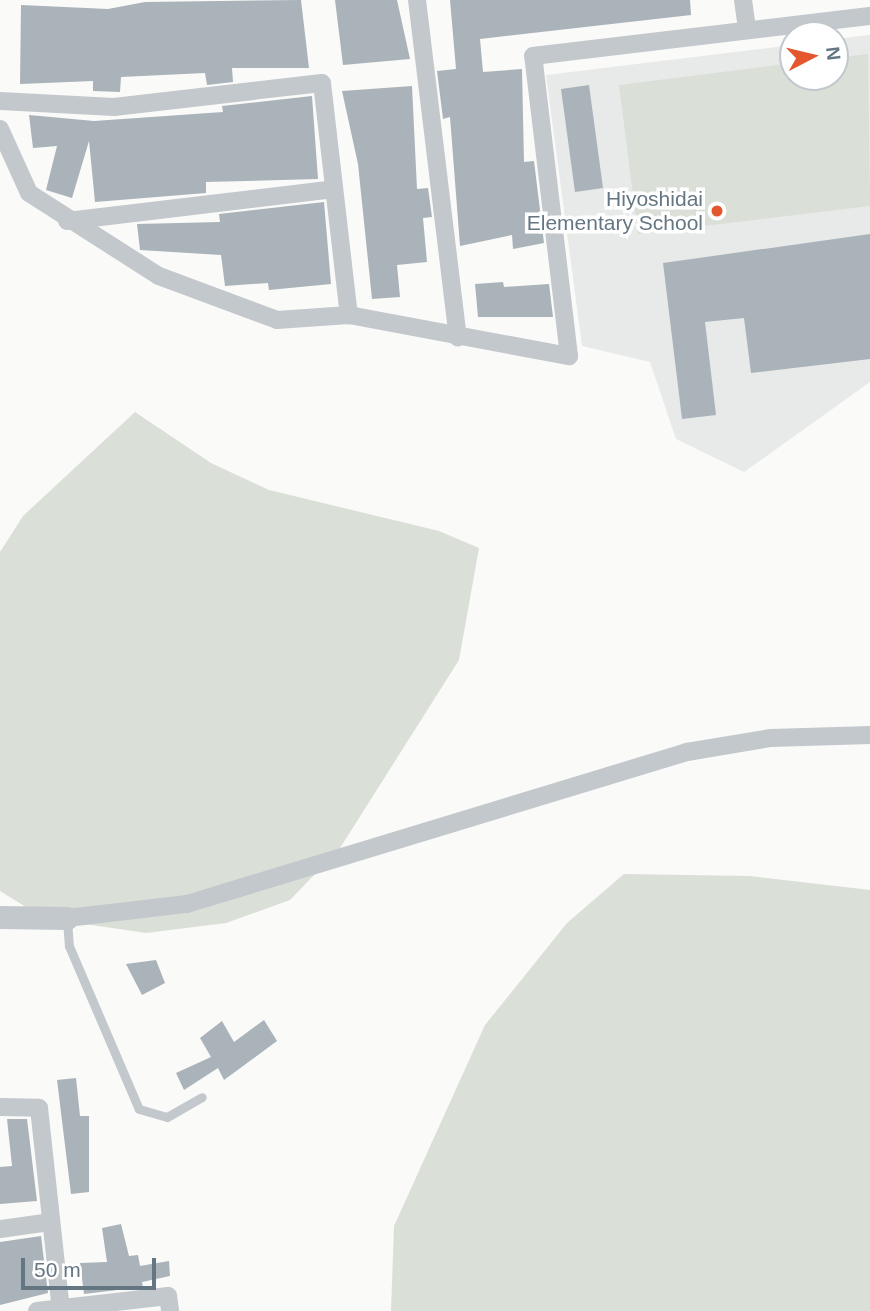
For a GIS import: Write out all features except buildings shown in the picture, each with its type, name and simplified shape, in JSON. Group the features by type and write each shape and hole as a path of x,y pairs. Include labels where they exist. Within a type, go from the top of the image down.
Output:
{"street":[{"path":"417,0 458,338"},
{"path":"743,0 747,30"},
{"path":"0,129 29,193 67,221 159,276 276,320 349,315 458,338 569,356 533,56 870,16"},
{"path":"0,101 114,107 322,83 349,315"},
{"path":"67,221 334,189"},
{"path":"0,917 67,918 187,904 687,752 771,738 870,736"},
{"path":"0,1107 39,1108 61,1309"},
{"path":"0,1229 50,1222"},
{"path":"37,1311 168,1296 170,1311"}],"lane":[{"path":"67,918 69,946 139,1109 167,1116 202,1097"}],"shaded area":[{"name":"Hiyoshidai Elementary School","path":"870,35 870,382 744,472 676,439 650,362 582,346 546,75 779,47 779,91 849,91 849,37"},
{"path":"868,54 870,206 638,234 619,85 779,65 779,91 849,91 849,56"},
{"path":"135,412 211,463 269,490 439,531 479,548 459,660 340,848 290,900 226,923 146,933 44,918 0,891 0,552 23,516"},
{"path":"624,874 750,876 870,890 870,1311 391,1311 394,1226 485,1025 567,923"}],"place":[{"name":"Hiyoshidai Elementary School","path":"717,211"}]}
